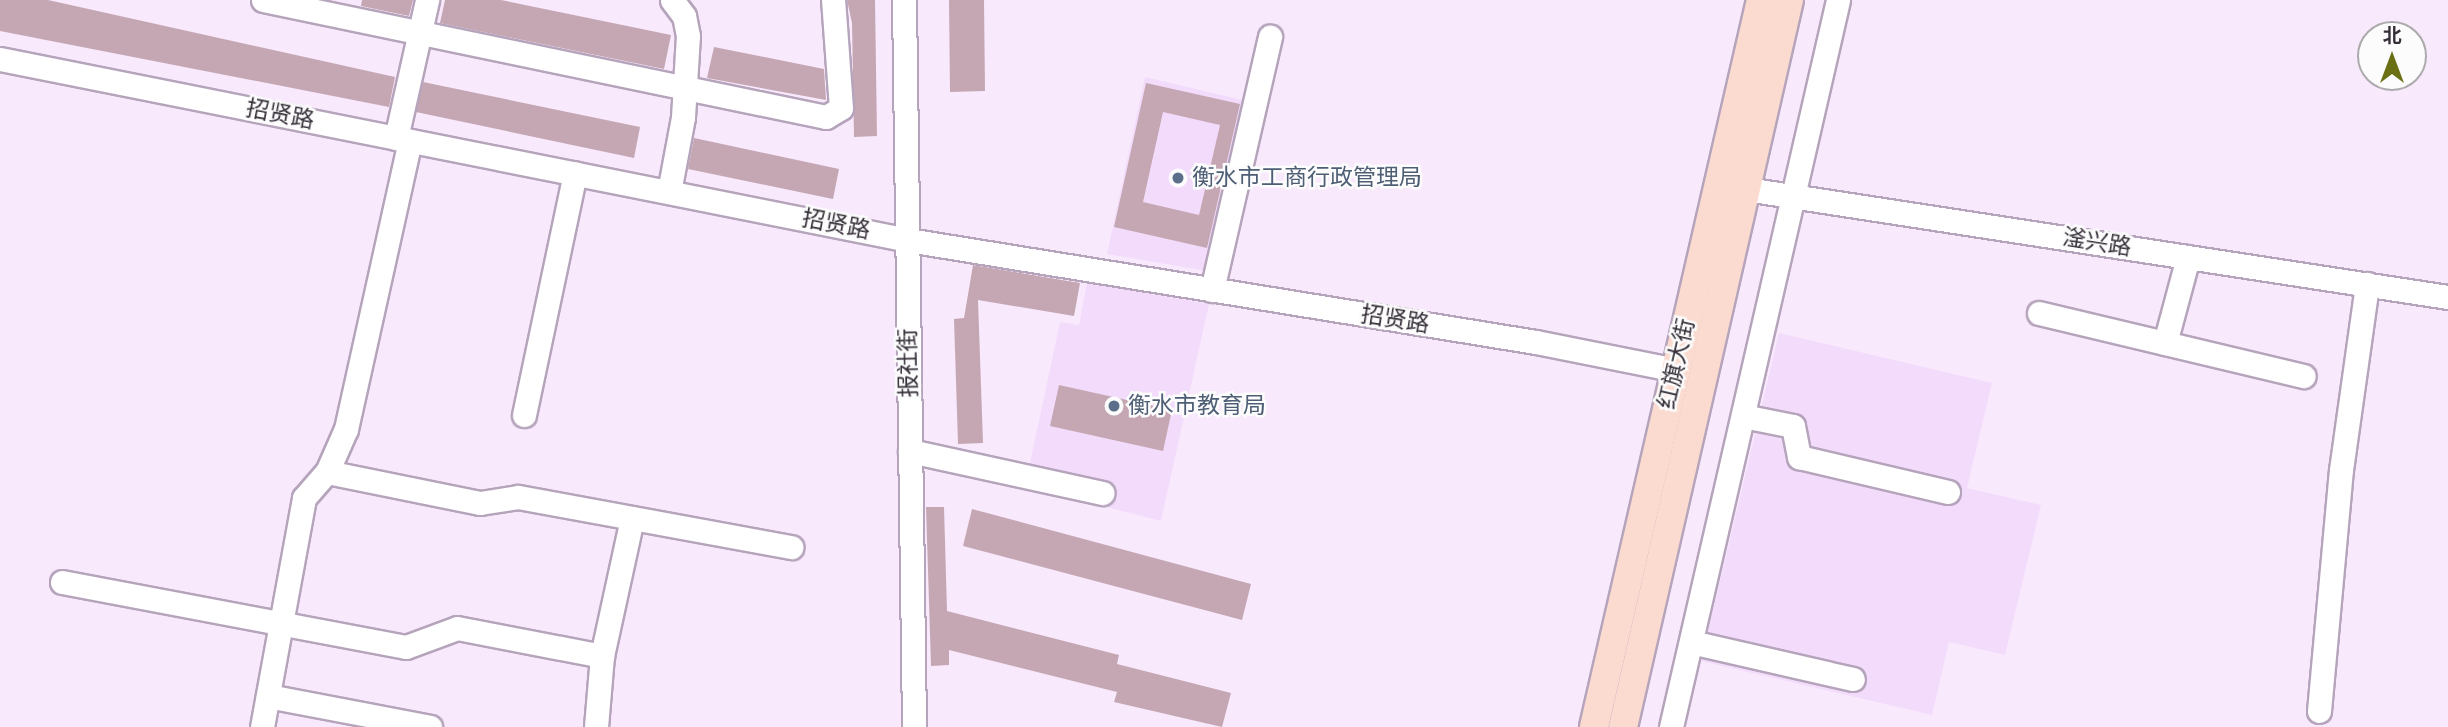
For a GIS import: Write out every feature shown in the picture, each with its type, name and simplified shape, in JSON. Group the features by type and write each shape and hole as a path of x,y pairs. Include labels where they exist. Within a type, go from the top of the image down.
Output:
{"main road":[{"name":"红旗大街","path":"1594,727 1760,0"},
{"name":"红旗大街","path":"1623,727 1789,0"}],"street":[{"path":"263,0 826,117 836,115 841,108 833,0"},
{"path":"262,727 304,498 327,472 346,429 403,140 427,0"},
{"path":"669,192 685,87 688,36 684,16 672,0"},
{"name":"报社街","path":"904,0 914,727"},
{"path":"1671,727 1838,0"},
{"path":"1212,290 1270,37"},
{"name":"招贤路","path":"0,59 908,240 1536,342 1676,370"},
{"path":"524,415 575,173"},
{"name":"滏兴路","path":"1746,189 2448,297"},
{"path":"2165,344 2188,257"},
{"path":"2319,711 2341,470 2367,285"},
{"path":"2039,313 2304,376"},
{"path":"1743,416 1793,426 1799,457 1948,492"},
{"path":"910,451 1102,493"},
{"path":"327,472 480,503 518,497 791,547"},
{"path":"596,727 602,656 632,518"},
{"path":"62,582 406,647 457,628 602,656"},
{"path":"1691,642 1853,679"},
{"path":"268,696 430,727"}],"shaded area":[{"name":"衡水市工商行政管理局","path":"1145,77 1251,102 1213,272 1107,254"},
{"name":"衡水市教育局","path":"1087,283 1209,304 1161,521 1025,486 1060,322 1079,325"},
{"path":"1779,333 1992,383 1967,488 2041,505 2005,655 1949,642 1932,715 1701,661"}],"building":[{"path":"0,0 48,0 395,77 389,107 0,31"},
{"path":"362,0 413,0 409,16 361,6"},
{"path":"445,0 501,0 671,35 664,69 440,23"},
{"path":"847,0 875,0 877,136 854,137 852,23"},
{"path":"949,0 984,0 985,91 950,92"},
{"path":"714,47 824,69 826,100 707,78"},
{"path":"423,82 640,127 634,158 416,112"},
{"path":"1146,83 1240,104 1207,248 1114,227","holes":["1163,112 1220,125 1199,215 1143,202"]},
{"path":"694,138 839,169 833,199 688,169"},
{"path":"973,265 1080,283 1074,316 978,300 983,443 958,444 954,319 964,318"},
{"path":"1059,385 1172,410 1163,451 1050,426"},
{"path":"926,507 944,507 947,611 1119,655 1117,664 1231,693 1222,727 1114,702 1117,692 949,650 949,665 931,666"},
{"path":"972,509 1251,584 1242,620 963,546"}],"place":[{"name":"衡水市工商行政管理局","path":"1178,178"},
{"name":"衡水市教育局","path":"1114,406"}]}
